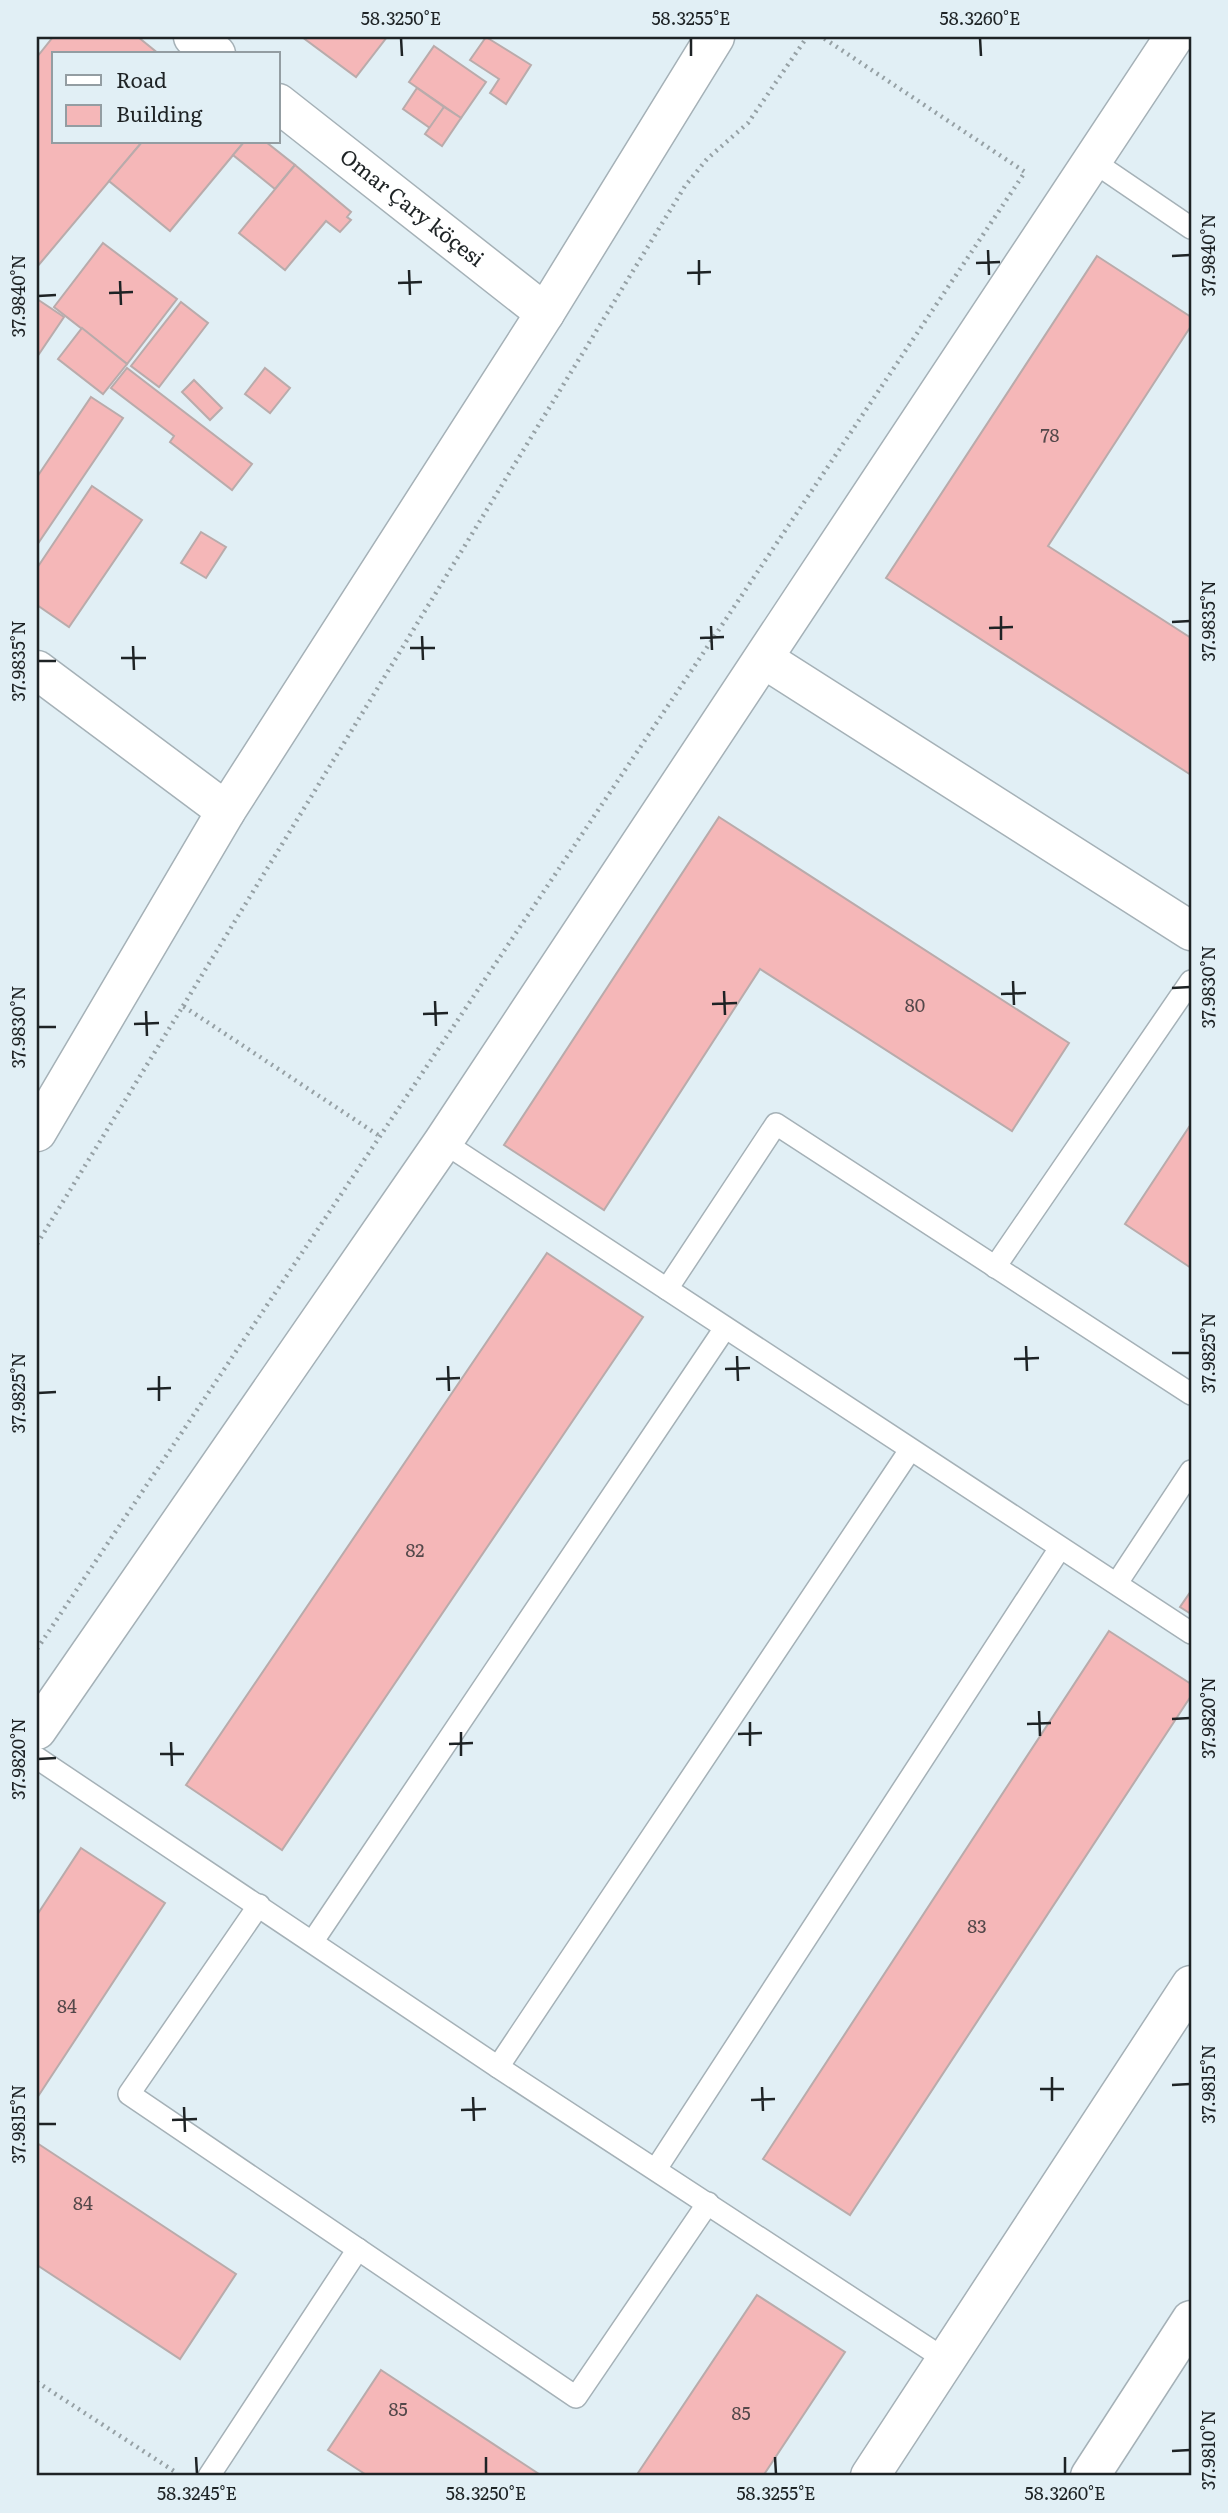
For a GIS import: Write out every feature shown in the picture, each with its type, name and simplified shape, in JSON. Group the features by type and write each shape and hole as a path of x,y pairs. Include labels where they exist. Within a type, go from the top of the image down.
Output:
{"street":[{"path":"194,37 213,52"},
{"path":"37,1132 226,811 545,313 715,37"},
{"path":"37,1730 443,1142 1094,162 1174,37"},
{"name":"Omar Çary köçesi","path":"280,105 545,313"},
{"path":"764,659 1191,931"},
{"path":"37,670 226,811"},
{"path":"870,2476 1191,1985"},
{"path":"1090,2476 1191,2320"}],"lane":[{"path":"1094,162 1191,228"},
{"path":"995,1267 1191,981"},
{"path":"667,1289 776,1124 1191,1394"},
{"path":"443,1142 1191,1633"},
{"path":"313,1941 726,1328"},
{"path":"498,2067 910,1450"},
{"path":"1117,1583 1191,1471"},
{"path":"656,2169 1060,1548"},
{"path":"37,1758 498,2067 946,2360"},
{"path":"259,1905 129,2094 576,2397 708,2203"},
{"path":"209,2476 358,2249"}],"path":[{"path":"37,1244 685,186 707,159 748,123 807,37"},
{"path":"37,1649 378,1135 649,737 1025,172 822,37"},
{"path":"183,1006 378,1135"},
{"path":"37,2382 181,2476"}],"building":[{"path":"53,37 138,37 157,52 52,52 52,144 140,144 37,267 37,57"},
{"path":"302,37 387,37 356,77"},
{"path":"486,37 531,65 506,104 490,93 499,79 470,60"},
{"path":"434,46 486,82 461,118 409,82"},
{"path":"417,88 444,107 430,128 403,109"},
{"path":"444,107 461,118 442,146 425,134"},
{"path":"140,144 242,144 170,231 109,181"},
{"path":"242,144 269,144 295,165 275,189 233,155"},
{"path":"295,165 351,212 347,217 351,220 340,232 326,221 285,270 239,233"},
{"path":"103,243 177,299 127,364 54,307"},
{"path":"1097,256 1191,317 1191,326 1048,546 1191,638 1191,775 886,578"},
{"path":"37,299 64,317 37,357"},
{"path":"181,302 208,323 159,387 131,366"},
{"path":"82,328 127,364 103,394 58,359"},
{"path":"127,368 252,464 232,490 170,442 174,436 111,388"},
{"path":"265,368 290,388 270,413 245,394"},
{"path":"194,380 222,408 210,420 182,392"},
{"path":"91,397 123,418 37,545 37,477"},
{"path":"92,486 142,520 69,627 37,605 37,568"},
{"path":"201,532 226,547 206,578 181,563"},
{"path":"719,817 1069,1043 1012,1131 760,969 604,1210 504,1145"},
{"path":"1191,1124 1191,1268 1125,1224"},
{"path":"547,1253 643,1317 282,1850 186,1785"},
{"path":"1191,1591 1191,1614 1180,1607"},
{"path":"1109,1631 1191,1684 1191,1696 850,2215 763,2159"},
{"path":"81,1848 165,1903 37,2098 37,1915"},
{"path":"37,2143 236,2274 180,2359 37,2265"},
{"path":"757,2295 845,2352 763,2476 636,2476"},
{"path":"381,2370 542,2476 368,2476 328,2450"}]}
